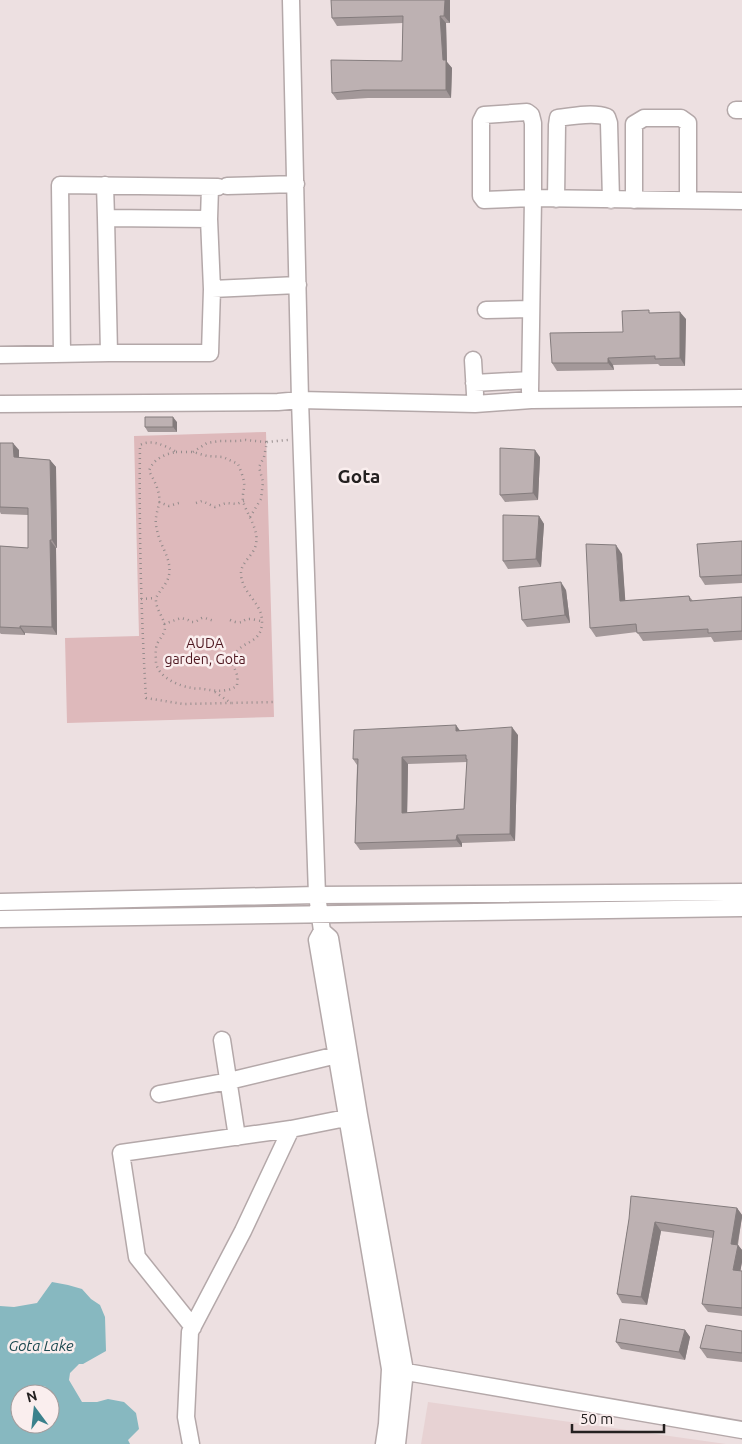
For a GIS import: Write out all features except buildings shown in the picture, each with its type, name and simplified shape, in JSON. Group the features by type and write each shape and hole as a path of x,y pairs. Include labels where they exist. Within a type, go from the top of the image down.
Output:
{"street":[{"path":"291,0 300,400 317,896 322,931 317,940 337,1055 353,1116"},
{"path":"531,400 530,380 533,198 533,123 531,115 527,112 484,115 482,121 481,196 484,200 533,198 742,201"},
{"path":"556,199 556,125 558,118 602,115 607,117 609,123 611,200"},
{"path":"634,200 634,124 644,118 681,118 688,123 688,200"},
{"path":"62,354 60,185 218,186 296,184"},
{"path":"105,185 109,353"},
{"path":"0,355 210,353 212,289 210,219 218,186"},
{"path":"106,218 210,219"},
{"path":"212,289 298,285"},
{"path":"486,310 531,309"},
{"path":"474,360 475,404"},
{"path":"474,383 530,380"},
{"path":"0,404 278,402 300,400 475,404 531,400 742,398"},
{"path":"0,902 317,896 742,892"},
{"path":"0,918 742,908"},
{"path":"322,931 330,938 353,1116 397,1370 397,1444"},
{"path":"222,1040 237,1137"},
{"path":"159,1094 229,1081 337,1055"},
{"path":"193,1327 136,1257 121,1153 291,1129 353,1116"},
{"path":"191,1444 186,1417 190,1332 243,1231 291,1129"},
{"path":"397,1370 742,1430"},
{"path":"384,1444 397,1370"}],"path":[{"path":"193,452 208,443 220,441 237,442 246,440 267,442 302,440"},
{"path":"176,452 162,444 146,442 140,445 139,533 146,698 183,704 274,702"},
{"path":"250,517 261,499 262,482 259,467 264,457 267,442"},
{"path":"176,452 193,452 223,457 238,464 245,483 244,501 254,527 256,545 241,569 241,576 244,587 259,606 262,621 260,632 254,640 241,648 234,656 233,665 237,675 237,686 229,690 193,689 168,679 160,673 157,667 157,645 164,633 164,624 157,608 156,598 169,576 167,557 154,520 159,502 154,479 149,468 160,457 176,452"},
{"path":"196,503 202,500 215,507 226,503 237,504 244,501"},
{"path":"159,502 169,506 179,503"},
{"path":"141,599 156,598"},
{"path":"164,624 181,618 191,622 202,618 214,621"},
{"path":"230,620 238,623 250,619 262,621"},
{"path":"213,691 231,704"}],"shaded area":[{"path":"428,1402 726,1444 421,1444"}],"green space":[{"name":"AUDA garden, Gota","path":"266,432 274,717 67,723 65,638 139,636 134,436"}],"water":[{"name":"Gota Lake","path":"52,1282 82,1289 100,1305 105,1317 106,1351 83,1364 79,1364 70,1373 69,1380 82,1402 97,1402 108,1399 124,1402 136,1413 139,1429 128,1440 130,1444 0,1444 0,1306 14,1307 37,1303"}],"district":[{"name":"Gota","path":"359,476"}]}
